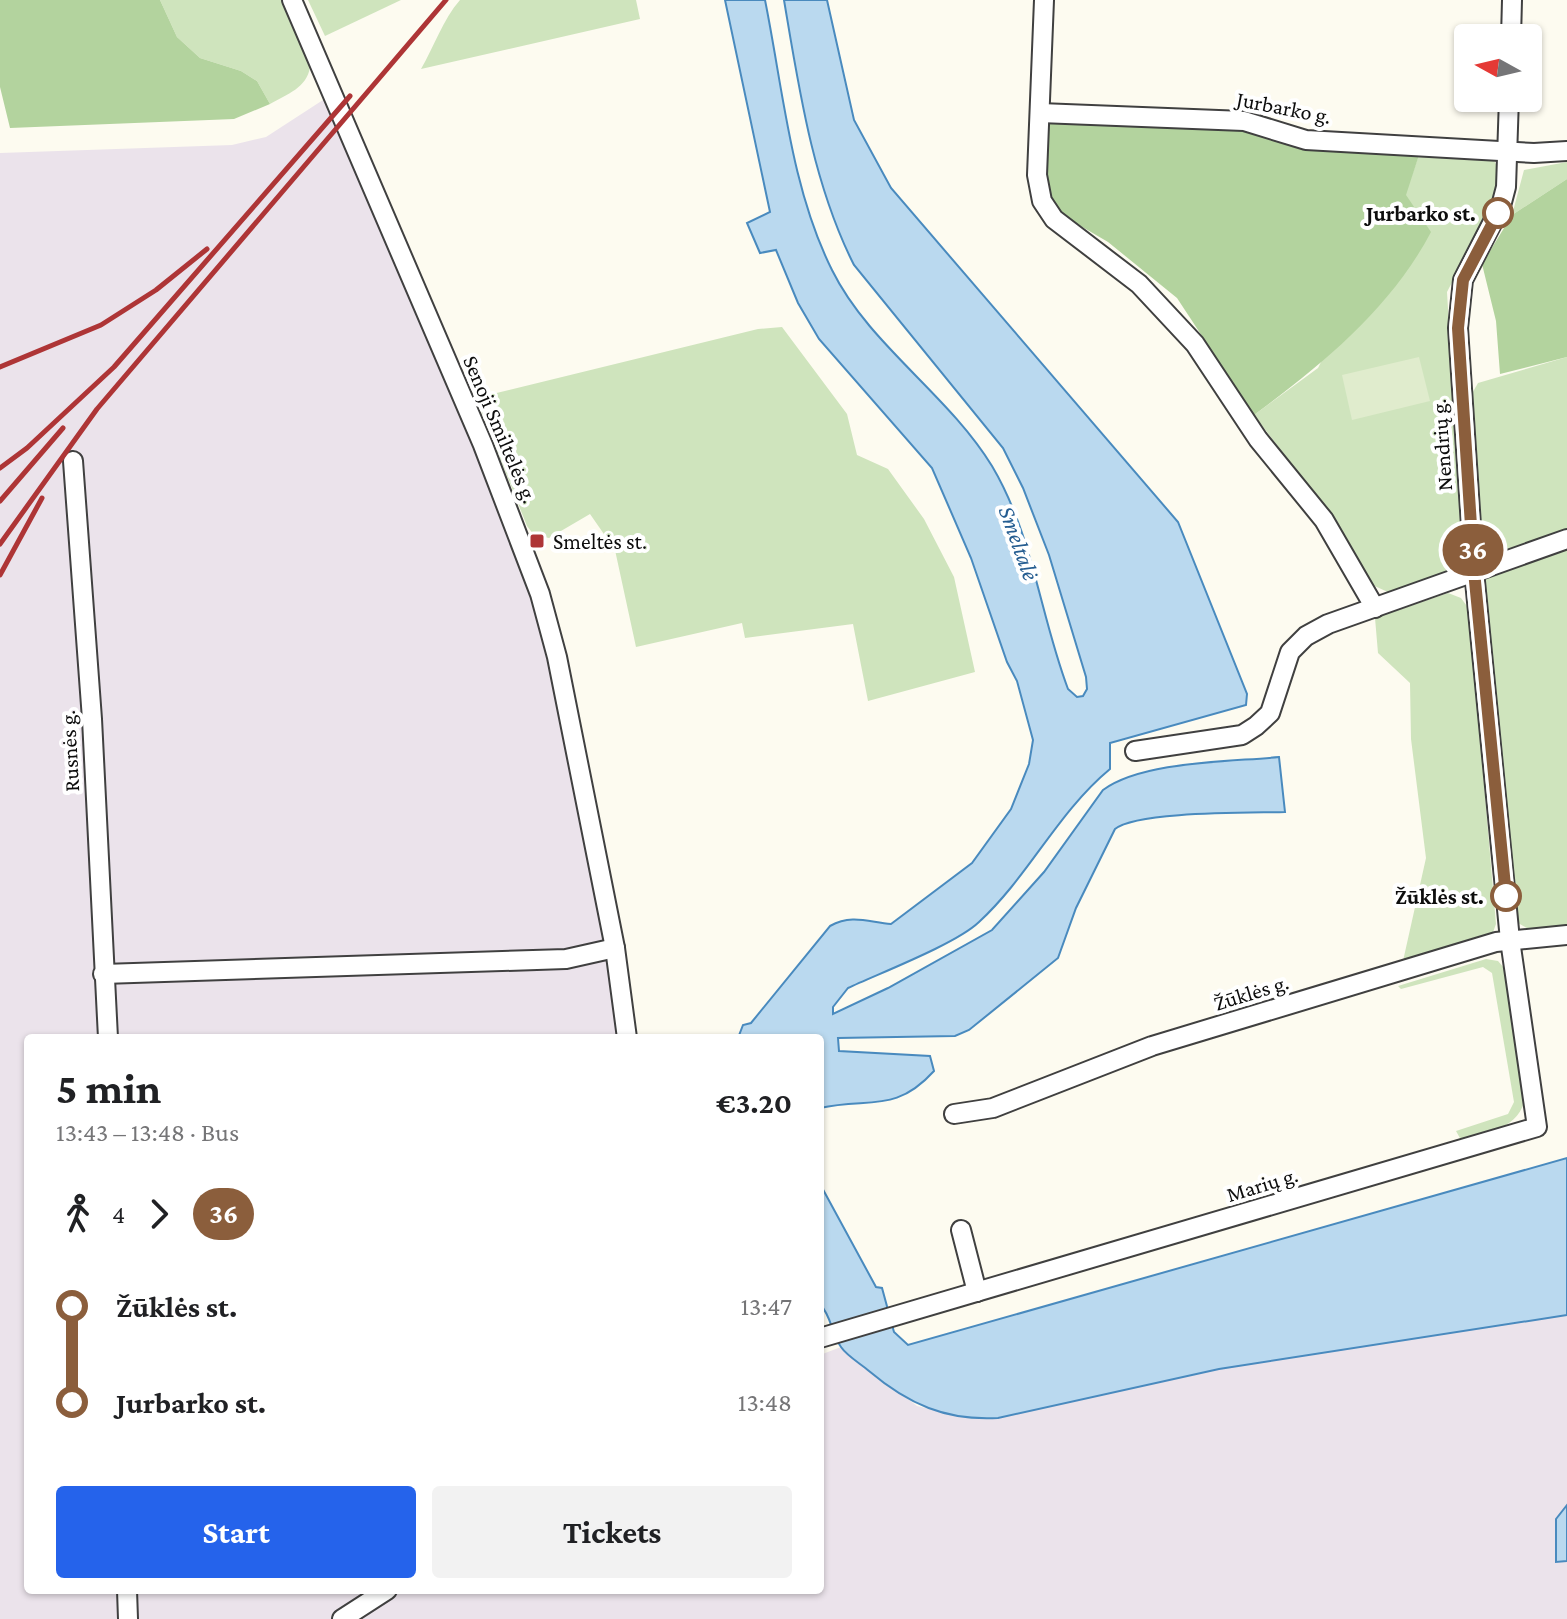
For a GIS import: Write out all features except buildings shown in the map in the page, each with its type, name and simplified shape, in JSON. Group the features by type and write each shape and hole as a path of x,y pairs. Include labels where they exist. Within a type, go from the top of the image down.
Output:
{"street":[{"name":"Senoji Smiltelės g.","path":"292,0 483,445 540,594 557,657 615,948 626,1034"},
{"path":"1044,0 1037,175 1042,201 1054,219 1139,284 1195,344 1258,439 1324,520 1375,608"},
{"path":"1511,24 1512,0"},
{"name":"Nendrių g.","path":"1509,112 1501,206 1472,258 1459,302 1462,406 1474,571 1510,940"},
{"name":"Jurbarko g.","path":"1040,113 1244,121 1306,140 1508,149 1534,153 1567,151"},
{"name":"Rusnės g.","path":"73,461 92,719 108,1034"},
{"path":"1135,751 1242,735 1270,713 1283,665 1306,636 1474,571 1567,539"},
{"name":"Žūklės g.","path":"954,1114 993,1108 1152,1046 1510,940 1567,935"},
{"name":"Marių g.","path":"826,1336 1537,1127 1510,940"},
{"path":"103,974 566,959 615,948"},
{"path":"961,1230 977,1292"},
{"path":"127,1594 128,1619"},
{"path":"342,1619 381,1594"}],"shaded area":[{"path":"323,100 327,103 475,445 544,631 602,914 619,1034 24,1034 24,1594 824,1594 824,1353 841,1347 917,1406 972,1419 998,1418 1219,1369 1567,1315 1567,1505 1556,1519 1557,1562 1567,1561 1567,1619 0,1619 0,153 232,145 266,137"}],"green space":[{"path":"0,0 160,0 177,37 200,58 241,71 257,81 270,104 234,119 10,128 0,87"},
{"path":"160,0 282,0 310,67 305,80 295,90 270,104 257,81 241,71 200,58 177,37"},
{"path":"308,0 401,0 325,36"},
{"path":"460,0 636,0 640,19 421,69"},
{"path":"1044,119 1249,129 1420,152 1406,195 1431,232 1415,260 1376,310 1330,355 1254,415 1177,298 1108,242 1050,208 1041,177"},
{"path":"1420,152 1491,155 1499,170 1497,195 1447,292 1463,559 1458,568 1390,593 1368,583 1327,511 1254,415 1318,368 1405,195"},
{"path":"1567,162 1567,179 1512,215 1524,170"},
{"path":"1567,179 1567,357 1500,374 1496,321 1482,264 1512,215"},
{"path":"782,327 847,414 857,455 888,469 924,519 954,577 975,672 868,701 853,624 745,638 742,623 636,647 615,550 590,514 549,538 534,535 527,526 476,398 758,329"},
{"path":"1419,357 1430,401 1352,420 1342,375"},
{"path":"1567,357 1567,530 1491,554 1481,547 1470,397 1478,383"},
{"path":"1567,550 1567,928 1532,931 1518,923 1514,910 1484,582 1489,575"},
{"path":"1448,593 1461,598 1469,609 1496,924 1492,935 1403,961 1426,858 1411,739 1410,683 1378,653 1375,618"},
{"path":"1486,959 1498,961 1504,968 1526,1096 1517,1116 1510,1122 1461,1140 1456,1131 1508,1114 1514,1102 1492,973 1483,967 1401,989 1398,986"}],"water":[{"name":"Smeltalė","path":"725,0 765,0 798,172 818,239 832,270 866,322 954,416 992,466 1006,492 1027,547 1068,689 1077,697 1083,696 1087,689 1086,677 1049,555 1023,488 1003,448 854,265 828,202 809,136 784,0 827,0 854,120 891,188 1178,522 1247,694 1246,705 1110,743 1110,769 1074,805 1013,885 979,922 936,949 848,988 833,1007 833,1014 888,988 992,930 1044,872 1103,790 1120,780 1163,768 1279,757 1285,812 1169,816 1127,823 1115,829 1076,908 1058,958 969,1030 955,1036 838,1038 839,1051 930,1056 934,1071 920,1084 894,1099 824,1107 824,1034 740,1034 743,1025 751,1023 830,926 853,920 891,924 972,863 1011,809 1029,764 1033,740 1017,681 1007,662 971,558 932,468 819,339 798,303 776,250 760,253 747,223 770,212"},
{"path":"1567,1158 1567,1315 1219,1369 998,1418 961,1417 913,1401 884,1383 844,1350 824,1310 824,1191 876,1287 882,1288 894,1332 908,1345"},
{"path":"1567,1505 1567,1561 1556,1562 1556,1519"}],"railway":[{"path":"0,544 97,409 446,0"},
{"path":"0,468 27,448 114,367 350,96"},
{"path":"0,367 101,325 156,290 207,249"},
{"path":"0,501 63,428"},
{"path":"0,575 42,498"}],"bus line":[{"name":"36","path":"1498,213 1463,280 1458,328 1474,571 1506,896"}],"place":[{"name":"Jurbarko st.","path":"1498,213"},
{"name":"Smeltės st.","path":"537,541"},
{"name":"Žūklės st.","path":"1506,896"}]}
